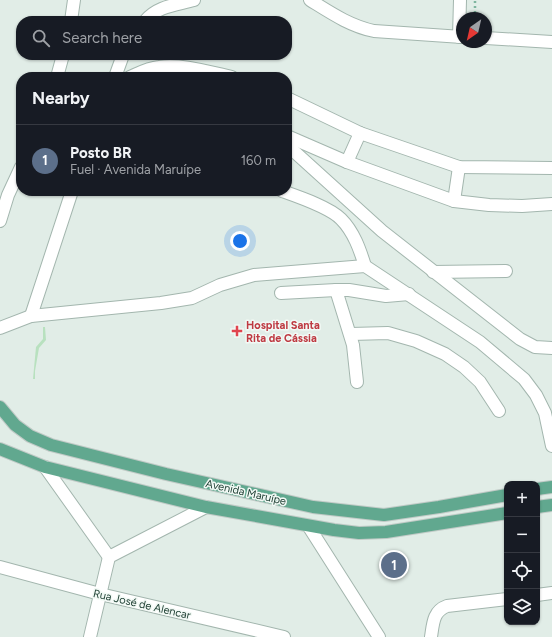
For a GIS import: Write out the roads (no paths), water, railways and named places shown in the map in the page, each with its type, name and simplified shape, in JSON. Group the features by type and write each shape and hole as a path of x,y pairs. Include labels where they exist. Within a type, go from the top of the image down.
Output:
{"main road":[{"name":"Avenida Maruípe","path":"0,407 15,425 30,436 51,444 187,479 313,507 384,515 439,507 504,495"},
{"name":"Avenida Maruípe","path":"0,449 45,467 206,507 309,527 359,533 386,532 504,513"},
{"path":"540,488 552,486"},
{"path":"540,507 552,505"}],"street":[{"path":"72,16 74,0"},
{"path":"149,16 168,6 194,0"},
{"path":"310,0 344,21 360,28 374,31 456,37"},
{"path":"460,0 460,12"},
{"path":"492,38 552,42"},
{"path":"58,72 62,60"},
{"path":"117,72 121,60"},
{"path":"142,72 158,67 183,67 208,72"},
{"path":"292,100 360,133 459,167 552,168"},
{"path":"347,162 360,133"},
{"path":"292,138 347,162 454,202 522,206 552,204"},
{"path":"292,150 382,231 520,339 535,347 552,348"},
{"path":"454,202 459,167"},
{"path":"0,221 4,200 16,177"},
{"path":"292,195 320,206 341,219 357,243 365,266"},
{"path":"30,316 70,196"},
{"path":"0,328 30,316 160,303 192,298 220,285 254,275 365,266 480,342 524,378 536,395 545,412 552,446"},
{"path":"433,272 506,271"},
{"path":"336,290 351,334 357,382"},
{"path":"282,293 349,290 386,296 409,294"},
{"path":"351,334 388,333 416,341 445,354 464,367 480,382 499,411"},
{"path":"45,467 109,557"},
{"path":"90,637 109,557 206,507"},
{"path":"309,527 379,637"},
{"name":"Rua José de Alencar","path":"0,567 100,594 284,637"},
{"path":"540,595 552,593"},
{"path":"430,637 436,614 442,608 447,606 504,599"}],"place":[{"name":"Hospital Santa Rita de Cássia","path":"237,331"},
{"name":"Posto BR","path":"394,565"}]}
